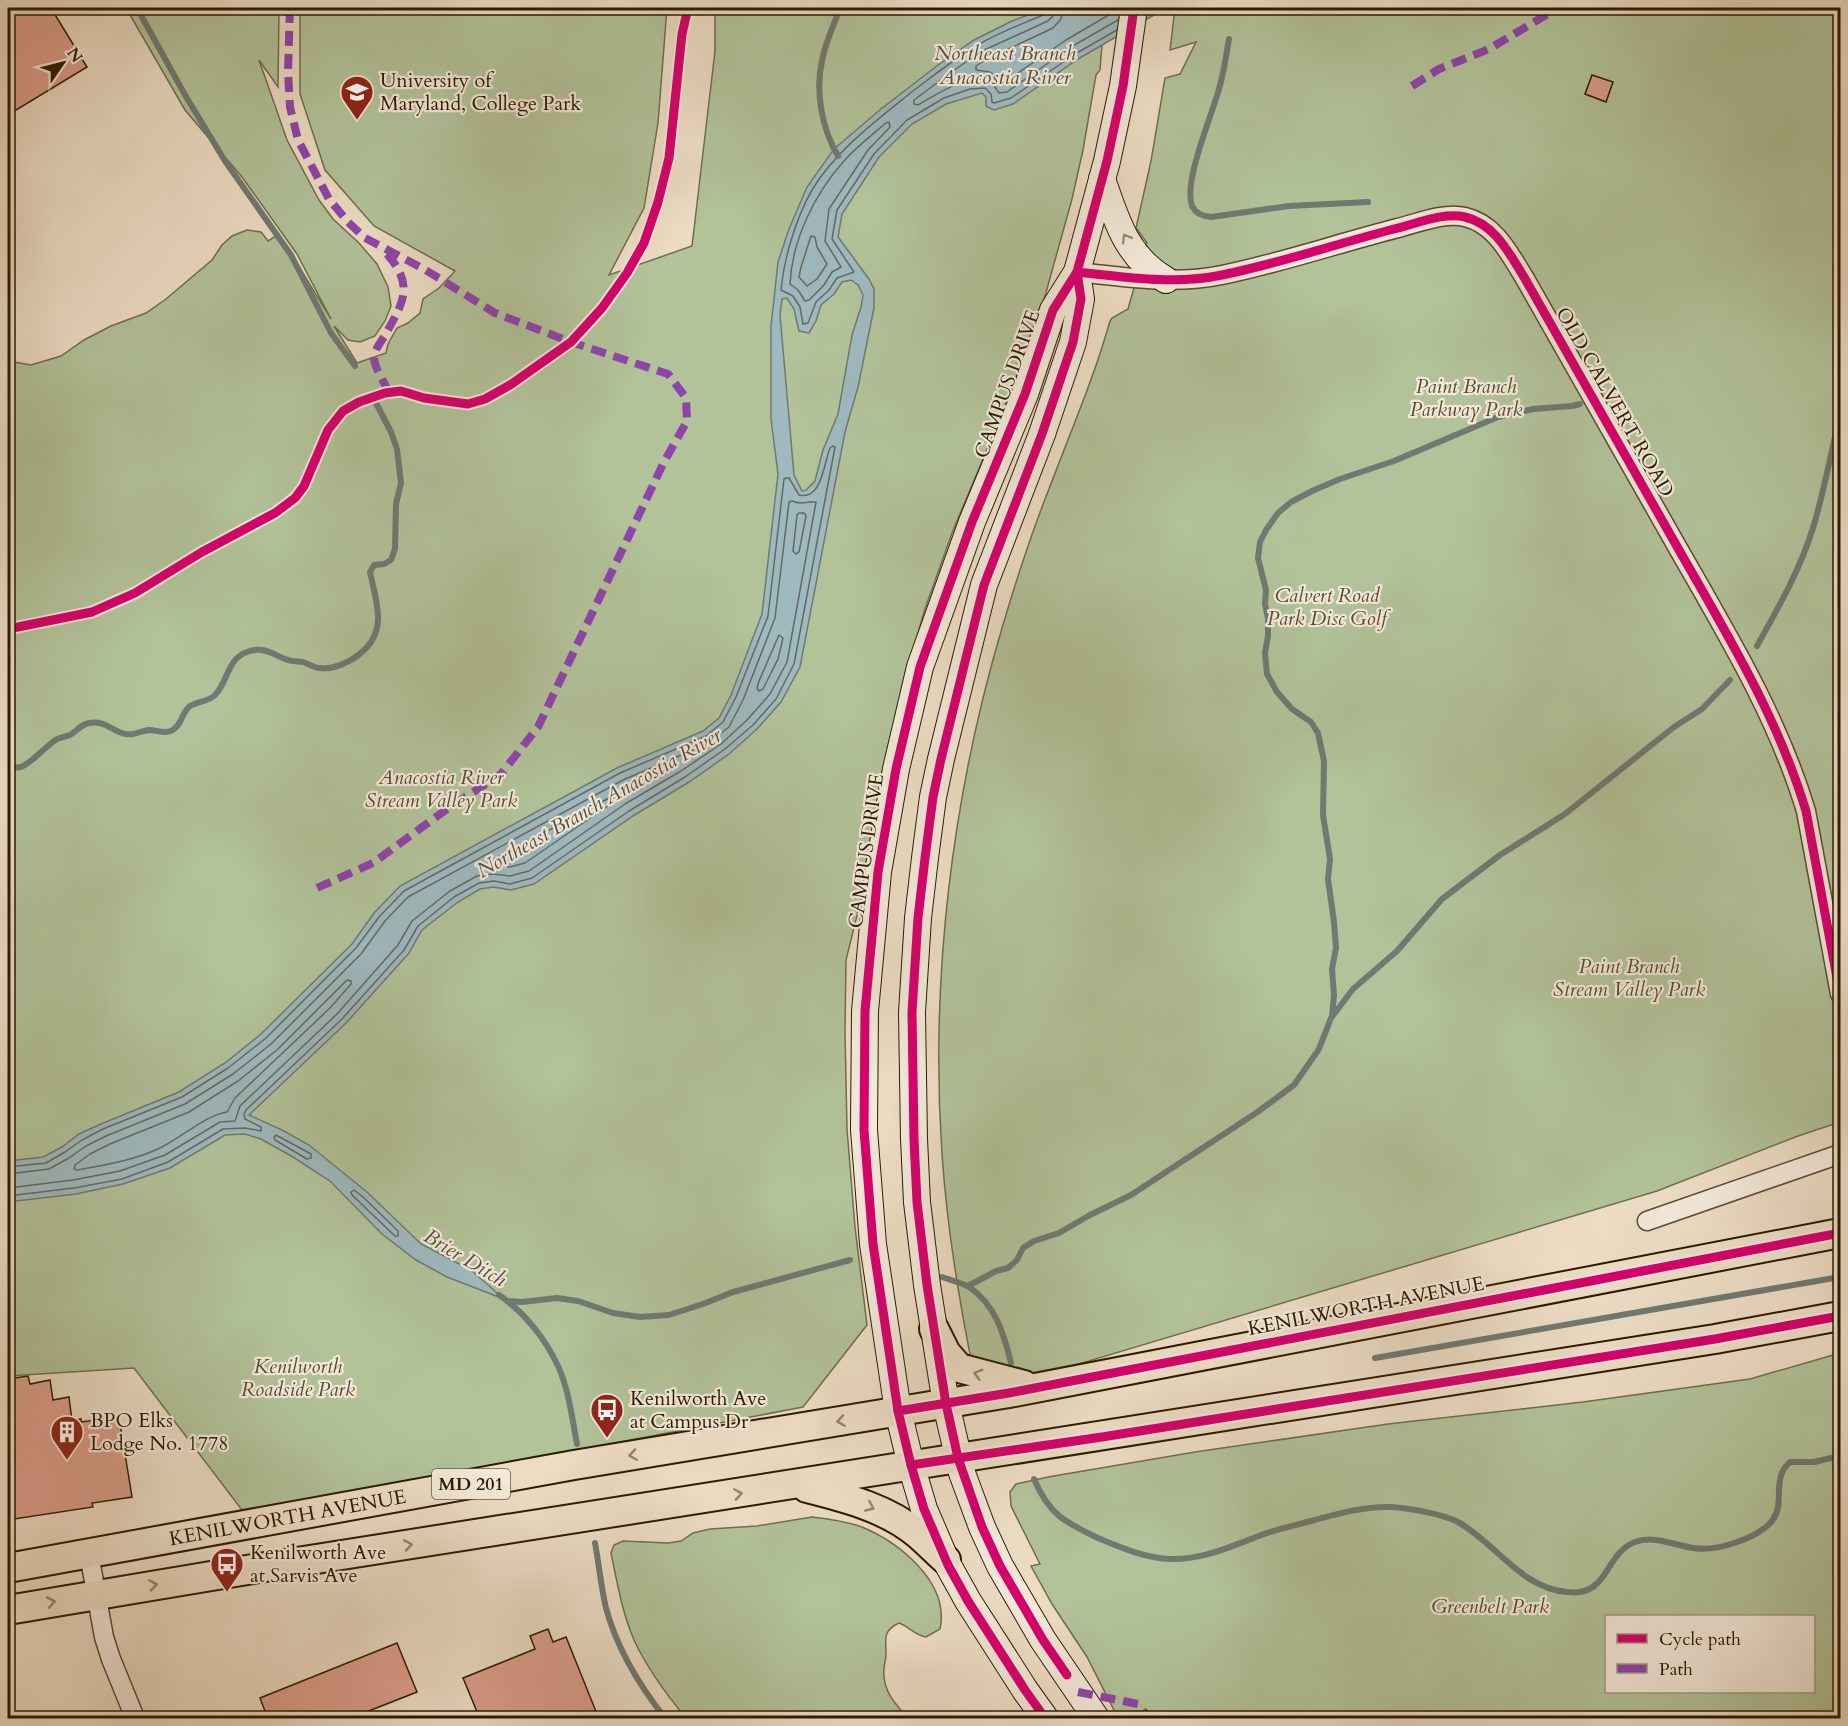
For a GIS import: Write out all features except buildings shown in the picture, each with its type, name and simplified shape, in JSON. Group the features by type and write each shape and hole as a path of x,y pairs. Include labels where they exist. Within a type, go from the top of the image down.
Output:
{"main road":[{"name":"CAMPUS DRIVE","path":"1045,1719 968,1601 946,1560 924,1509 911,1465 898,1411 873,1244 864,1130 865,1011 878,872 896,769 920,667 972,522 1025,394 1053,309 1077,272 1102,179 1123,86 1134,8"},
{"path":"1102,179 1124,237 1150,270 1166,280"},
{"name":"CAMPUS DRIVE","path":"1077,272 1081,299 1073,342 1042,434 984,585 940,759 924,858 912,1012 917,1202 946,1404 958,1458 978,1516 1000,1566 1043,1640 1096,1719"},
{"name":"KENILWORTH AVENUE","path":"8,1568 574,1465 1035,1388 1840,1233"},
{"path":"8,1610 96,1594 1715,1339 1840,1316"},
{"path":"934,1329 946,1353 959,1368 1035,1388"},
{"path":"793,1485 870,1506 917,1533 946,1560"}],"street":[{"name":"OLD CALVERT ROAD","path":"1077,272 1166,280 1222,275 1393,229 1451,216 1479,222 1493,232 1507,248 1524,277 1705,597 1774,725 1806,811 1840,994"},
{"path":"1647,1221 1840,1154"},
{"path":"89,1554 104,1637 135,1719"}],"green space":[{"name":"Anacostia River Stream Valley Park","path":"126,8 279,8 278,87 259,60 287,140 319,200 333,219 359,243 377,264 388,287 391,306 375,336 360,342 348,340 334,326 357,363 386,353 397,328 408,323 420,313 423,299 439,288 455,271 374,226 325,170 300,94 300,8 667,8 658,123 644,208 609,275 692,246 715,51 715,8 1105,8 1100,70 1096,75 1072,199 1045,296 1011,392 952,533 925,609 910,661 869,867 846,960 847,1129 855,1227 867,1325 803,1407 245,1514 134,1368 8,1376 8,361 31,365 61,356 84,340 111,326 146,313 212,260 222,245 232,236 247,230 261,232 268,241 279,234 331,319 297,254 242,177 185,110"},
{"name":"Paint Branch Parkway Park","path":"1175,8 1840,8 1840,1122 1657,1191 1002,1387 974,1374 947,1209 939,1088 939,1021 949,888 970,757 1007,610 1036,523 1089,384 1110,321 1128,309 1147,243 1136,228 1151,161 1165,78 1180,74 1196,42 1170,50"},
{"name":"Greenbelt Park","path":"1840,1353 1840,1718 1118,1718 1087,1657 1052,1604 1031,1566 1040,1564 1011,1506 1010,1492 1016,1484 1048,1477 1195,1452 1388,1424 1583,1402 1750,1379"},
{"path":"812,1517 837,1520 877,1534 906,1554 930,1581 941,1612 940,1629 926,1637 918,1635 899,1623 887,1632 886,1636 885,1684 894,1702 908,1718 686,1718 657,1680 634,1640 626,1619 611,1553 614,1545 623,1541 668,1543 681,1541 693,1533 710,1529 757,1526"}],"water":[{"name":"Northeast Branch Anacostia River","path":"1047,8 1190,8 1177,14 1159,12 1078,59 1013,104 994,110 986,106 986,97 982,93 946,104 912,124 879,157 842,214 838,237 869,279 874,289 874,308 858,387 845,432 800,667 781,702 757,729 729,754 534,884 511,890 493,887 480,889 458,902 422,930 409,953 346,1023 249,1115 309,1145 367,1192 421,1244 471,1270 504,1299 447,1277 416,1260 382,1234 330,1181 261,1139 245,1134 225,1135 170,1168 123,1184 76,1194 8,1202 8,1161 43,1157 62,1147 79,1134 179,1092 225,1063 261,1034 352,944 374,913 400,886 617,768 703,731 719,718 731,695 762,614 778,474 771,419 771,326 778,262 789,229 807,187 834,149 938,65 974,40 1012,21","holes":["851,280 858,285 863,295 852,335 838,414 823,450 815,481 802,491 794,475 780,315 782,299 787,298 794,309 799,331 809,333 821,305 834,294 842,282"]}],"waterway":[{"path":"137,8 225,161 291,255 331,333 355,366"},
{"path":"838,156 824,122 819,85 823,54 840,8"},
{"path":"1229,39 1221,83 1191,181 1190,195 1192,206 1196,211 1211,217 1289,206 1368,202"},
{"path":"8,767 24,765 57,739 70,735 89,723 102,724 126,734 149,730 171,731 175,729 190,706 215,695 240,655 253,650 262,650 288,660 325,668 342,664 362,652 370,643 378,625 377,604 370,572 374,565 384,564 391,560 395,549 396,504 401,483 397,449 376,403"},
{"path":"1332,1016 1334,995 1332,969 1336,948 1328,879 1330,859 1323,815 1324,761 1318,733 1311,722 1292,709 1277,692 1267,674 1265,653 1268,618 1265,604 1266,590 1258,558 1260,542 1278,513 1291,502 1312,491 1394,461 1498,417 1533,409 1580,404"},
{"path":"1757,646 1808,544 1821,500 1840,415"},
{"path":"968,1286 996,1271 1008,1268 1017,1260 1023,1248 1034,1241 1059,1233 1131,1195 1256,1113 1294,1085 1319,1049 1331,1018 1353,989 1397,951 1442,899 1500,855 1565,814 1674,727 1702,709 1730,680"},
{"path":"508,1301 522,1302 557,1298 578,1301 613,1313 640,1317 669,1315 733,1292 850,1260"},
{"path":"942,1277 969,1287 986,1302 997,1320 1011,1363"},
{"path":"1375,1358 1834,1278"},
{"name":"Brier Ditch","path":"499,1295 525,1318 553,1356 565,1385 577,1444"},
{"path":"1034,1479 1052,1509 1067,1522 1107,1542 1152,1557 1171,1559 1196,1557 1273,1531 1331,1516 1361,1509 1391,1507 1444,1516 1458,1522 1535,1582 1550,1589 1577,1592 1590,1589 1597,1584 1619,1554 1635,1542 1657,1540 1702,1549 1724,1546 1746,1539 1765,1527 1776,1515 1780,1479 1783,1470 1790,1462 1814,1462 1840,1456"},
{"name":"Brier Ditch","path":"595,1543 606,1608 616,1638 638,1680 665,1718"}],"marked path":[{"path":"290,8 288,72 290,107 298,140 329,199 348,222 365,238 424,269 495,313 571,342 668,374 686,398 687,421 664,462 538,727 501,774 447,809 373,863 317,888"},
{"path":"1412,86 1439,69 1489,49 1558,8"},
{"path":"387,254 396,266 404,286 401,305 374,355 376,367 389,392"},
{"path":"1078,1692 1138,1704 1149,1718"}],"cycle path":[{"path":"8,629 92,612 135,593 202,552 275,513 295,498 304,486 328,430 343,411 359,402 385,393 401,391 424,398 468,404 485,399 510,385 571,342 602,308 627,273 644,243 658,202 669,158 682,34 688,8"},
{"path":"1045,1718 968,1601 948,1565 924,1509 911,1465 898,1411 873,1244 864,1130 865,1011 878,872 896,769 920,667 972,522 1025,394 1053,310 1077,272 1107,161 1123,86 1134,8"},
{"path":"1077,272 1168,280 1204,278 1266,265 1422,221 1448,216 1465,217 1476,221 1493,233 1507,249 1524,277 1715,613 1766,710 1806,811 1840,994"},
{"path":"1067,1675 1043,1640 1000,1566 982,1527 958,1458 946,1404 927,1285 917,1202 912,1012 918,918 933,797 941,759 984,585 1042,434 1073,342 1081,299 1077,272"},
{"path":"898,1411 1009,1393 1840,1233"},
{"path":"911,1465 1102,1437 1715,1339 1840,1316"}],"place":[{"name":"University of Maryland, College Park","path":"357,121"},
{"name":"Kenilworth Ave at Campus Dr","path":"607,1439"},
{"name":"BPO Elks Lodge No. 1778","path":"67,1461"},
{"name":"Kenilworth Ave at Sarvis Ave","path":"227,1593"}],"park label":[{"name":"Calvert Road Park Disc Golf","path":"1327,606"},
{"name":"Paint Branch Stream Valley Park","path":"1629,978"},
{"name":"Kenilworth Roadside Park","path":"298,1378"}]}
